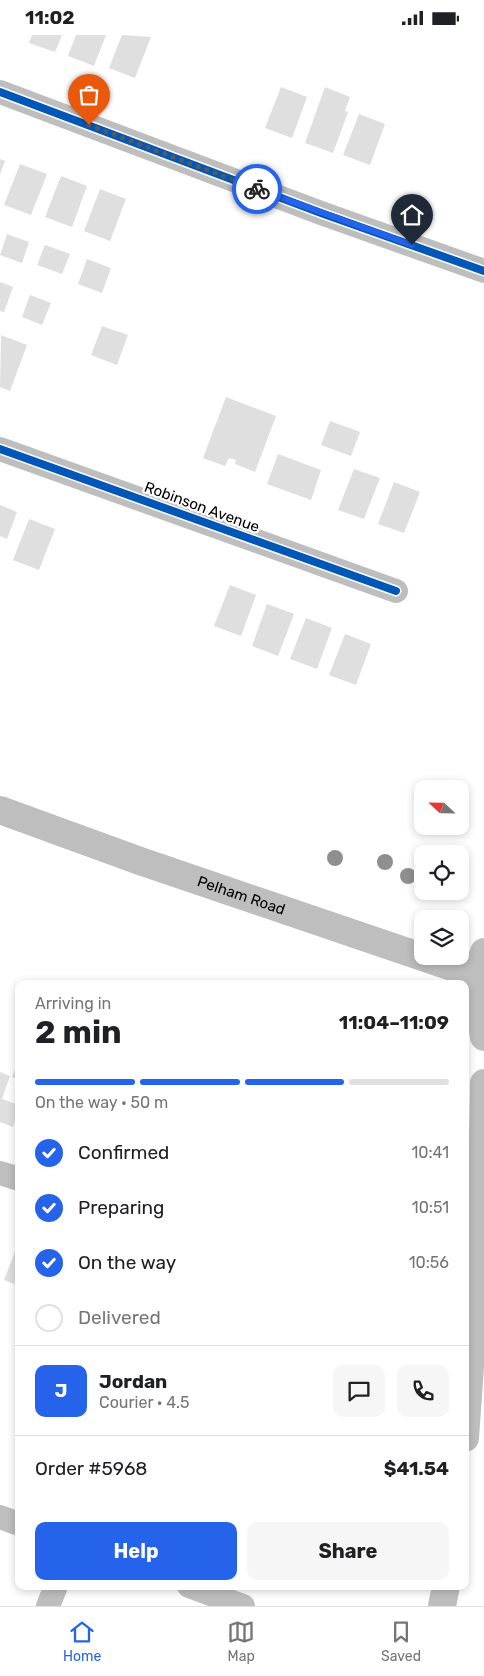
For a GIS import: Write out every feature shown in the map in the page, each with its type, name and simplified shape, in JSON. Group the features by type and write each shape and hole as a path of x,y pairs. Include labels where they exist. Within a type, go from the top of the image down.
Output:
{"main road":[{"name":"Pelham Road","path":"0,810 140,861 481,968"},
{"path":"481,968 484,1037"},
{"path":"469,1381 482,1196 484,1083"},
{"path":"442,1606 445,1590"}],"street":[{"path":"0,92 321,213 484,271"},
{"name":"Robinson Avenue","path":"0,449 396,591"},
{"path":"0,1173 15,1178"},
{"path":"0,1517 15,1523"},
{"path":"48,1606 54,1590"},
{"path":"200,1590 243,1606"}],"building":[{"path":"32,35 62,35 55,52 29,43"},
{"path":"76,35 106,35 94,66 68,56"},
{"path":"122,35 151,37 135,78 109,68"},
{"path":"281,87 307,97 292,138 265,128"},
{"path":"325,87 350,97 345,111 348,112 333,153 305,143"},
{"path":"359,114 385,124 370,165 343,155"},
{"path":"0,159 5,161 0,175"},
{"path":"20,164 47,174 31,215 4,205"},
{"path":"61,176 87,186 72,227 45,217"},
{"path":"100,189 126,199 110,241 84,231"},
{"path":"7,234 29,242 22,263 0,255"},
{"path":"45,245 70,254 62,274 37,265"},
{"path":"87,259 111,268 102,293 78,284"},
{"path":"0,282 13,287 4,312 0,311"},
{"path":"30,295 51,303 42,325 22,317"},
{"path":"102,326 128,335 117,365 91,355"},
{"path":"1,335 27,345 10,391 0,387"},
{"path":"226,397 276,416 255,472 235,464 236,460 229,458 225,466 203,458"},
{"path":"330,421 360,432 351,456 321,445"},
{"path":"278,454 321,470 311,500 267,484"},
{"path":"354,469 380,478 364,519 338,510"},
{"path":"394,482 420,492 404,533 378,524"},
{"path":"0,505 17,512 7,539 0,536"},
{"path":"29,519 55,529 39,570 13,560"},
{"path":"230,585 256,595 241,636 214,626"},
{"path":"267,604 294,614 278,656 252,646"},
{"path":"306,618 332,628 317,669 290,659"},
{"path":"345,634 371,644 356,685 329,675"},
{"path":"0,1072 10,1076 2,1099 15,1104 15,1120 13,1127 0,1122"},
{"path":"15,1251 15,1284 4,1280"}],"cycle path":[{"path":"0,92 321,213 484,271"},
{"path":"0,449 396,591"}],"way so far":[{"path":"89,125 257,189"}],"route":[{"path":"257,189 412,245"}]}
